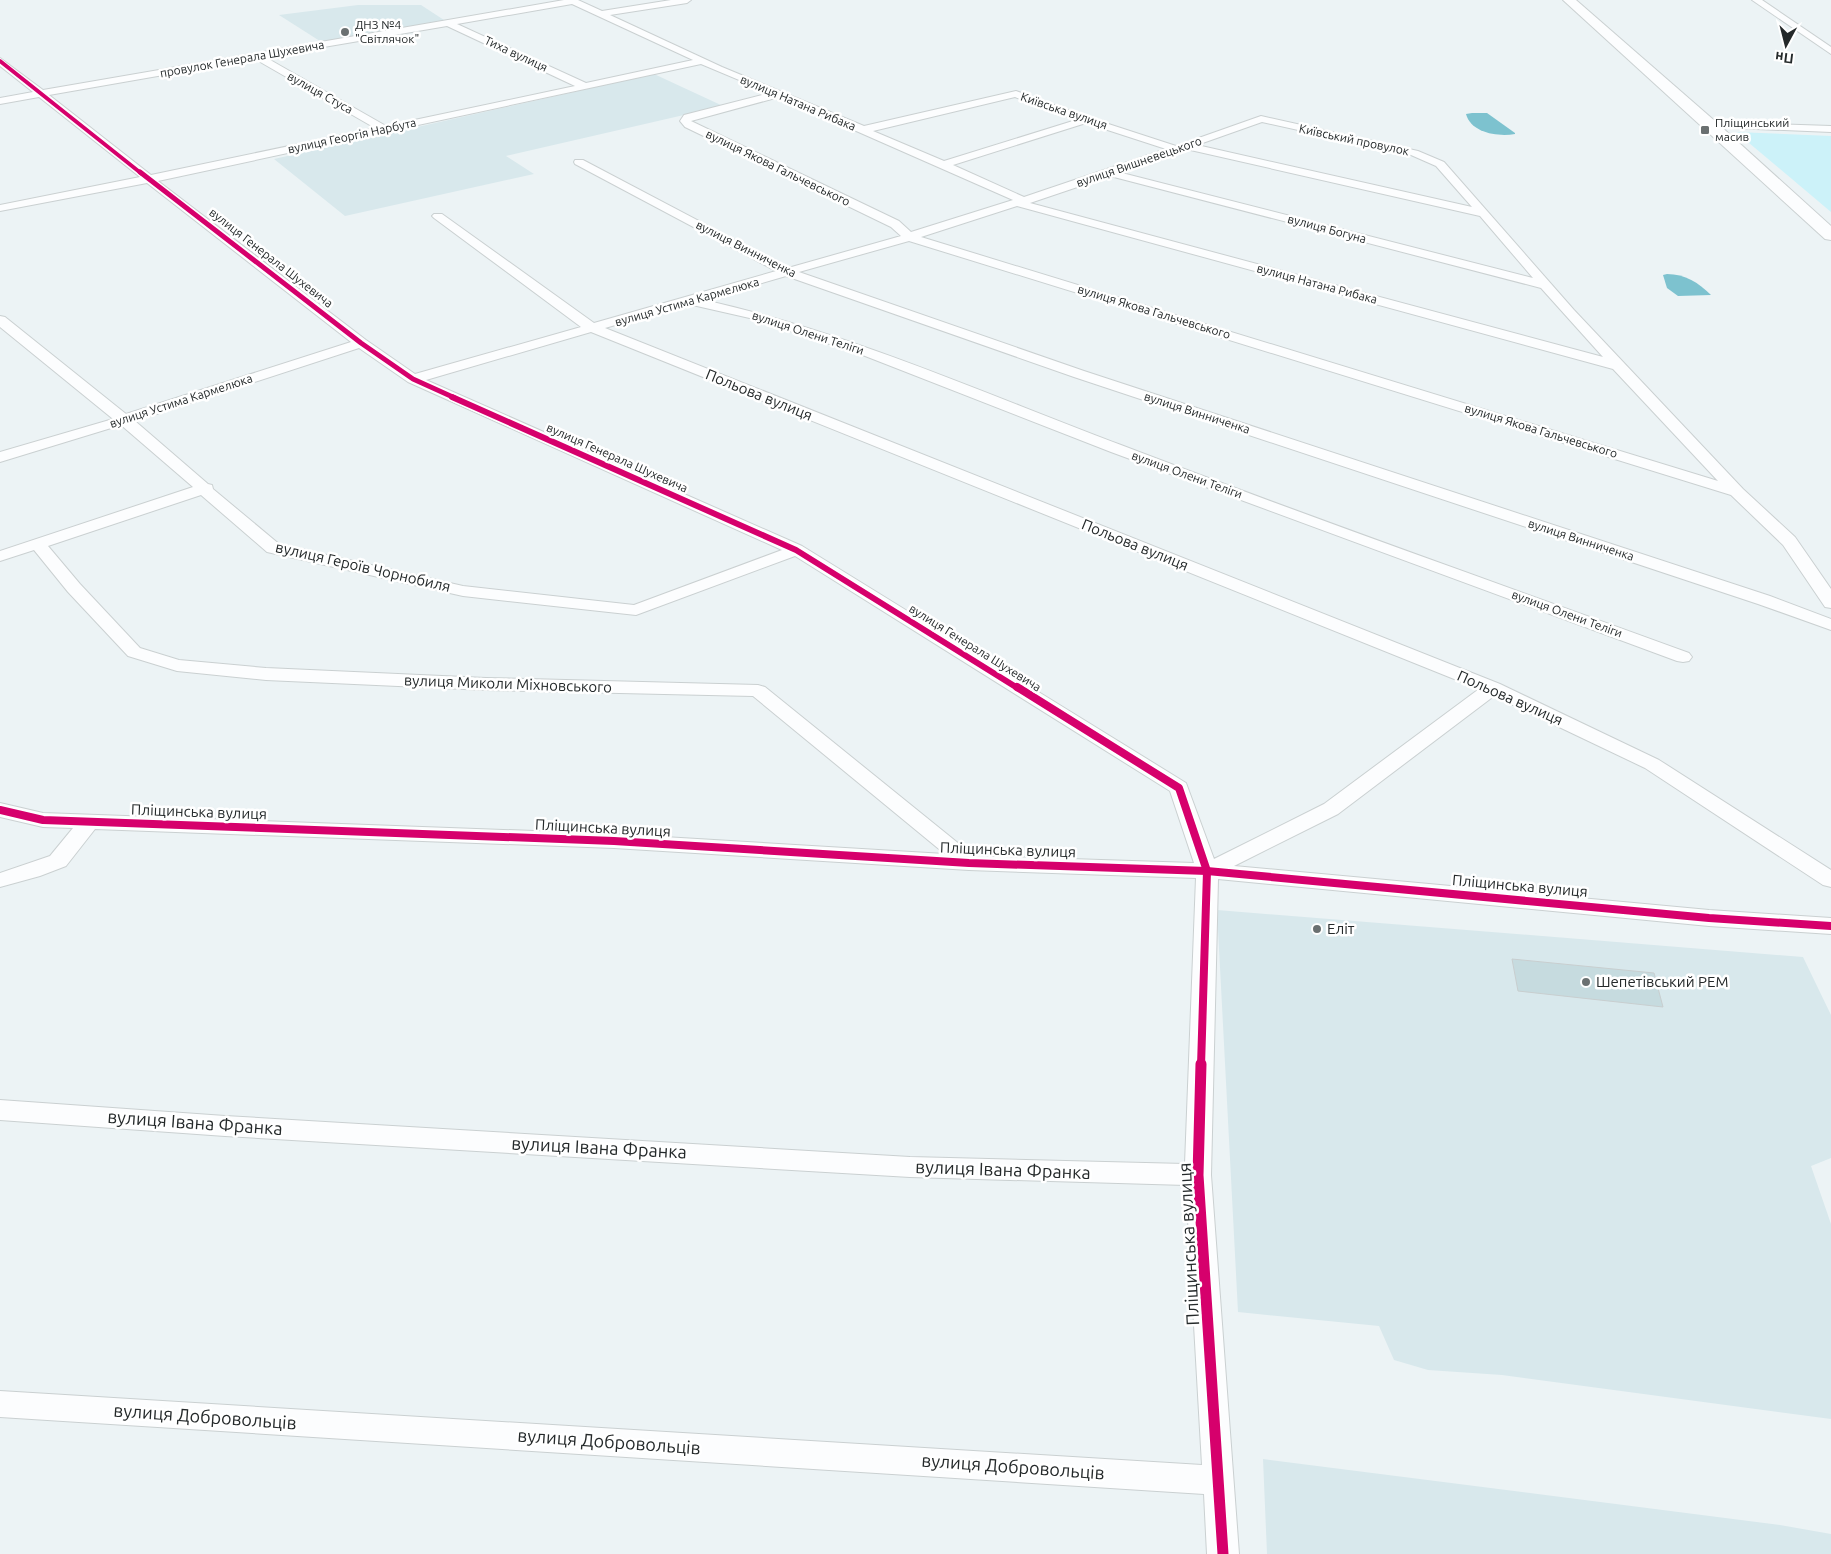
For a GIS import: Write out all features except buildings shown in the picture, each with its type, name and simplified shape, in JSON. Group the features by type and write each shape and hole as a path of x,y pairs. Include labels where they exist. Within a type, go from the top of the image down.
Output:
{"main road":[{"path":"1569,0 1711,125 1831,235"}],"street":[{"path":"600,14 687,0"},
{"path":"1756,0 1831,51"},
{"name":"вулиця Натана Рибака","path":"573,1 704,61 943,165 1021,202 1618,366"},
{"name":"провулок Генерала Шухевича","path":"0,101 573,1"},
{"name":"Тиха вулиця","path":"448,23 584,86"},
{"name":"вулиця Стуса","path":"256,56 384,129"},
{"name":"вулиця Генерала Шухевича","path":"0,61 361,342 413,379 796,550 1179,788 1206,871"},
{"name":"вулиця Георгія Нарбута","path":"0,208 150,179 704,61"},
{"name":"вулиця Якова Гальчевського","path":"780,94 688,117 684,121 895,224 909,237 1737,492"},
{"name":"Київська вулиця","path":"862,130 1016,94 1086,120 1181,147 1484,213"},
{"name":"вулиця Вишневецького","path":"1021,202 1261,119"},
{"name":"Київський провулок","path":"1261,119 1414,153 1440,164 1544,285 1618,366 1737,492 1789,541 1805,562 1831,604"},
{"path":"943,165 1086,120"},
{"path":"1711,125 1831,129"},
{"name":"вулиця Винниченка","path":"579,162 789,273 1079,374 1736,591 1831,625"},
{"name":"вулиця Богуна","path":"1110,172 1544,285"},
{"name":"вулиця Устима Кармелюка","path":"413,379 789,273 1021,202"},
{"name":"Польова вулиця","path":"438,216 592,328 1493,688 1652,764 1831,880"},
{"name":"вулиця Олени Теліги","path":"689,301 758,316 865,351 1116,449 1683,656"},
{"name":"вулиця Героїв Чорнобиля","path":"0,320 206,488 273,548 463,591 636,610 796,550"},
{"name":"вулиця Устима Кармелюка","path":"0,457 124,420 361,342"},
{"path":"0,556 206,488"},
{"name":"вулиця Миколи Міхновського","path":"37,543 74,588 134,652 177,665 286,675 486,684 758,691 969,862"},
{"path":"1206,871 1331,809 1493,688"},
{"name":"Пліщинська вулиця","path":"0,810 43,820 614,841 969,862 1206,871 1709,918 1831,926"},
{"path":"0,880 58,861 89,822"},
{"name":"Пліщинська вулиця","path":"1206,871 1198,1176 1223,1554"},
{"name":"вулиця Івана Франка","path":"0,1110 244,1127 910,1167 1198,1176"},
{"name":"вулиця Добровольців","path":"0,1404 1218,1480"}],"shaded area":[{"name":"ДНЗ №4 \"Світлячок\"","path":"358,5 421,5 447,22 323,43 279,15"},
{"path":"654,74 723,106 506,156 534,174 345,216 274,159"},
{"path":"1736,132 1831,136 1831,212"},
{"path":"1217,910 1803,957 1831,1015 1831,1158 1811,1166 1831,1224 1831,1419 1502,1375 1428,1370 1394,1360 1379,1326 1238,1312"},
{"path":"1263,1459 1780,1525 1831,1534 1831,1554 1267,1554"}],"water":[{"path":"1487,113 1515,134 1493,134 1479,129 1473,126 1466,114"},
{"path":"1674,274 1691,280 1711,295 1678,296 1667,288 1663,275"}],"cycle path":[{"path":"0,61 128,163 361,343 413,379 796,550 1179,788 1207,871 1198,1175 1223,1554"},
{"path":"0,810 43,820 614,841 969,863 1207,871 1709,918 1831,926"}],"place":[{"name":"ДНЗ №4 \"Світлячок\"","path":"345,32"},
{"name":"Пліщинський масив","path":"1705,130"},
{"name":"Еліт","path":"1317,929"},
{"name":"Шепетівський РЕМ","path":"1586,982"}]}
